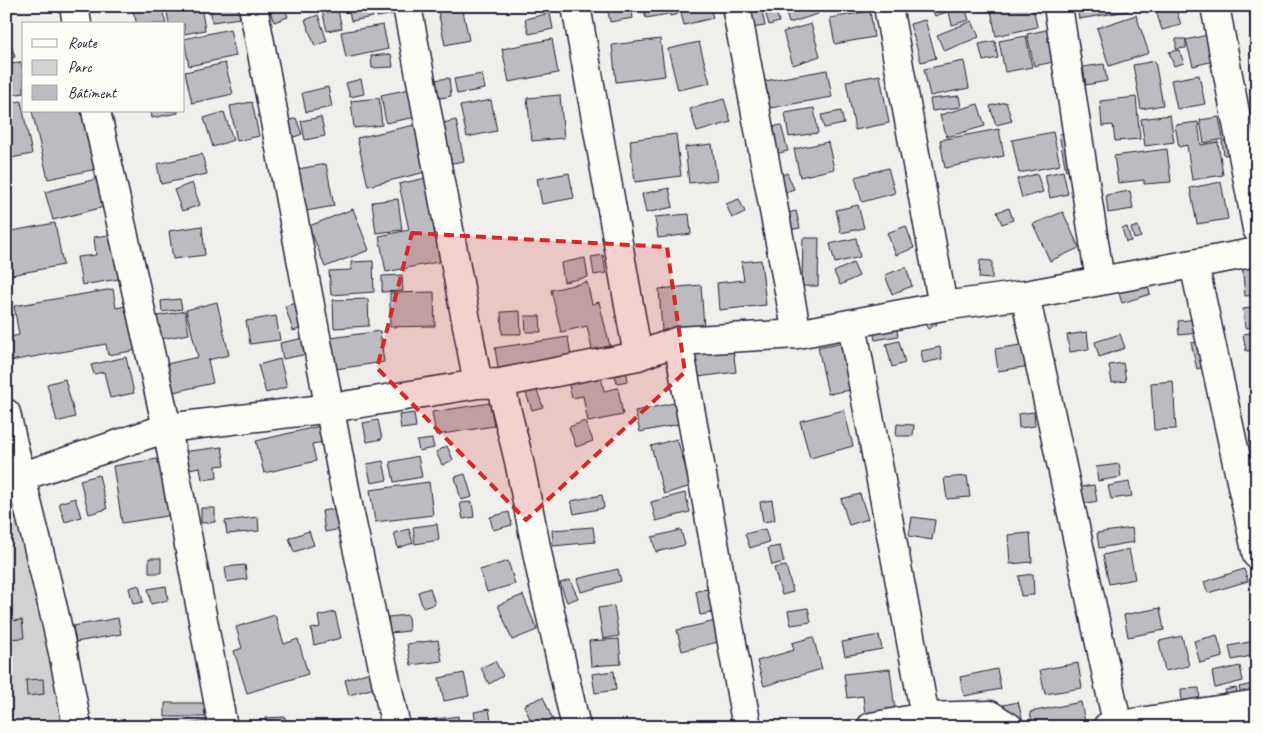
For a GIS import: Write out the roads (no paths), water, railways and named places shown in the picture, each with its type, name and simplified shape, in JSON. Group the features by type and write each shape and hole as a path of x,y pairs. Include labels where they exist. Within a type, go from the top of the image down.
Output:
{"street":[{"path":"74,6 77,22"},
{"path":"253,6 349,510 396,727"},
{"path":"407,6 489,383 520,462 541,572 576,727"},
{"path":"576,6 638,356"},
{"path":"736,6 797,334"},
{"path":"888,6 944,306"},
{"path":"1058,6 1100,281"},
{"path":"1215,6 1257,229"},
{"path":"96,112 167,428 223,727"},
{"path":"13,478 167,428 331,408 489,383 638,356 678,341 797,334 944,306 1025,296 1257,252"},
{"path":"1194,264 1257,555"},
{"path":"1025,296 1114,726 1257,704"},
{"path":"852,325 926,722"},
{"path":"678,341 747,727"},
{"path":"6,414 13,478 58,627 77,727"},
{"path":"871,727 990,715 1009,727"}]}
